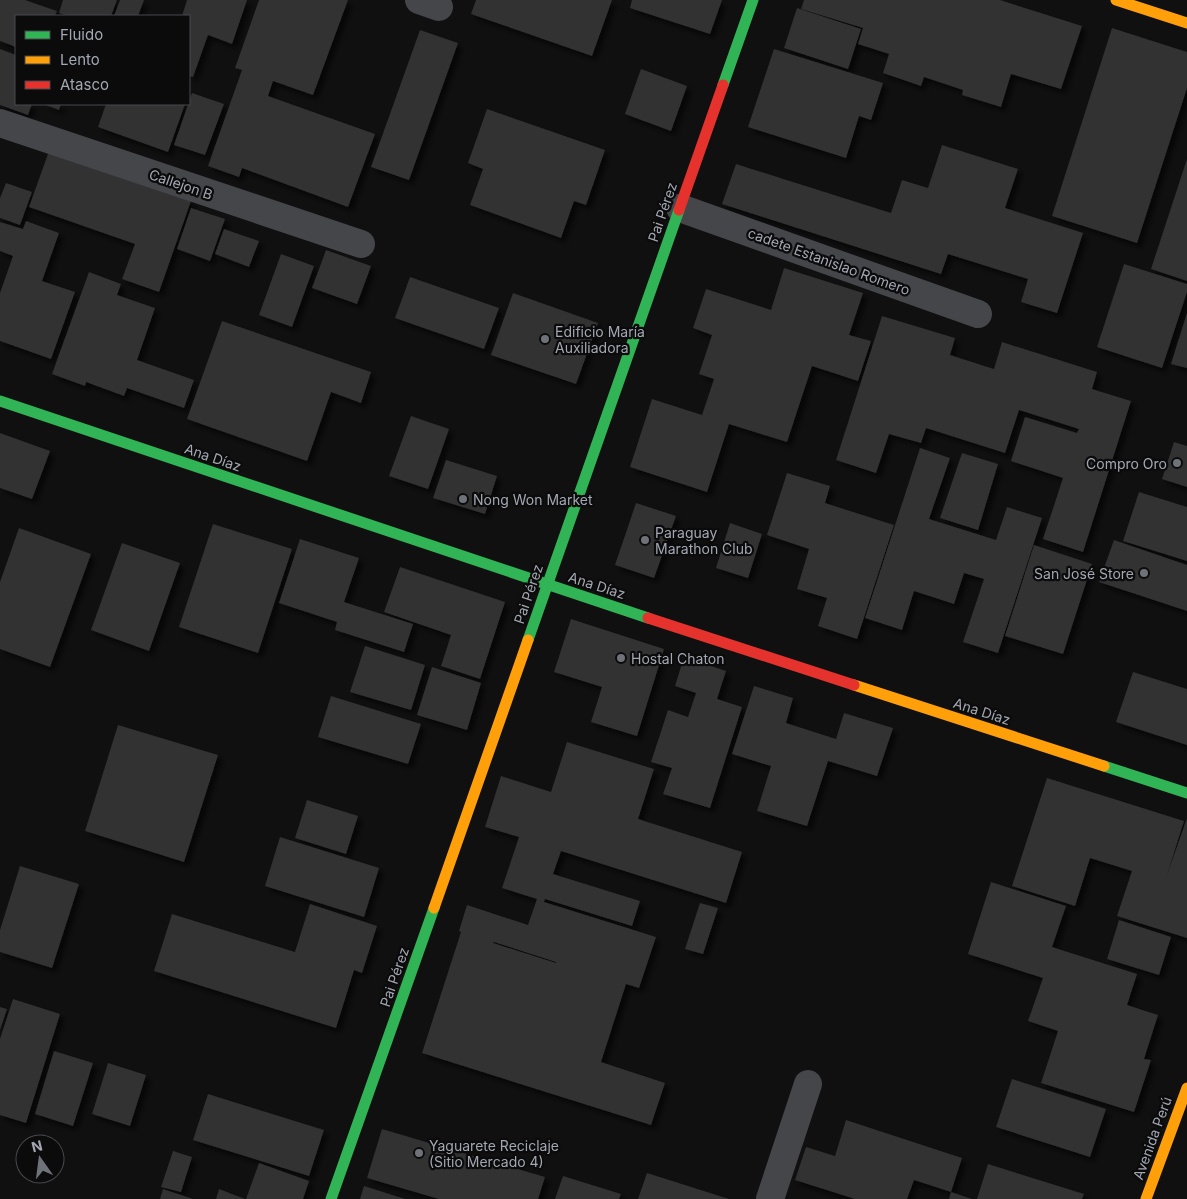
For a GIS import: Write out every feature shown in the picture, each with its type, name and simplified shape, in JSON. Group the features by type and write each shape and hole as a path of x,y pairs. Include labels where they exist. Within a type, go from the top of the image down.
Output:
{"main road":[{"name":"Pai Pérez","path":"331,1199 753,0"},
{"path":"1116,0 1187,23"},
{"name":"Ana Díaz","path":"0,401 547,585 1187,793"},
{"name":"Avenida Perú","path":"1146,1199 1187,1088"}],"street":[{"name":"Callejon B","path":"0,123 361,244"},
{"name":"cadete Estanislao Romero","path":"680,208 978,314"},
{"path":"770,1199 808,1084"}],"building":[{"path":"0,0 25,0 57,11 55,15 15,15 15,47 0,41"},
{"path":"63,0 117,0 111,15 65,15 59,13"},
{"path":"120,0 144,0 138,15 114,15"},
{"path":"187,0 247,0 232,44 208,35 193,77 190,76 190,15 182,15"},
{"path":"259,0 348,0 313,95 273,81 268,96 375,134 348,207 242,168 239,177 208,166 242,70 235,68"},
{"path":"476,0 612,0 592,56 471,14"},
{"path":"632,0 722,0 710,34 630,8"},
{"path":"804,0 1000,0 1082,26 1061,89 1011,74 1001,107 962,95 963,90 924,77 921,86 883,73 889,54 858,44 863,28 801,9"},
{"path":"797,8 861,29 848,69 784,48"},
{"path":"1112,28 1187,52 1187,88 1137,243 1052,216"},
{"path":"420,30 458,43 409,180 371,167"},
{"path":"0,49 15,55 15,105 32,105 28,115 0,105"},
{"path":"774,49 883,83 871,120 859,116 846,158 748,127"},
{"path":"641,69 687,86 671,131 625,114"},
{"path":"192,93 224,104 205,155 174,145 188,105 190,105"},
{"path":"46,105 61,105 59,110"},
{"path":"106,105 185,105 168,152 98,127"},
{"path":"487,109 605,150 586,205 574,201 561,238 470,205 483,169 468,163"},
{"path":"942,145 1018,169 1005,208 1083,233 1057,313 1021,302 1028,279 948,254 941,274 722,204 736,164 891,213 902,180 928,188"},
{"path":"49,151 191,201 159,292 122,279 135,244 29,207"},
{"path":"1187,159 1187,281 1151,269"},
{"path":"6,183 32,192 20,225 0,218 0,198"},
{"path":"191,208 225,219 210,261 177,249"},
{"path":"26,221 59,233 42,281 75,292 51,359 0,341 0,293 13,256 0,251 0,222 23,229"},
{"path":"224,229 259,241 249,267 215,254"},
{"path":"326,250 371,266 357,304 312,288"},
{"path":"281,254 314,266 292,327 259,315"},
{"path":"1124,264 1187,284 1187,292 1162,368 1097,347"},
{"path":"784,268 863,293 849,335 871,341 858,381 812,366 787,442 729,424 707,492 630,467 652,399 702,415 714,379 699,374 712,335 693,328 706,289 771,310"},
{"path":"89,272 121,284 117,295 155,308 137,360 194,380 184,408 127,388 124,396 86,382 85,386 52,374"},
{"path":"410,277 499,308 484,349 395,318"},
{"name":"Edificio María Auxiliadora","path":"513,293 598,323 576,384 491,355"},
{"path":"1187,313 1187,368 1171,364"},
{"path":"882,316 955,338 950,355 994,369 1002,342 1097,372 1092,389 1131,401 1083,552 1043,539 1063,478 1011,461 1025,417 1077,433 1079,429 1019,410 1005,453 926,428 921,443 889,434 876,473 836,460"},
{"path":"222,321 371,372 361,403 331,392 307,461 187,419"},
{"path":"411,416 449,429 428,489 389,476"},
{"path":"0,433 50,451 32,499 0,488"},
{"name":"Compro Oro","path":"1174,442 1187,446 1187,487 1162,479"},
{"path":"920,448 950,458 929,519 996,540 1007,507 1042,518 998,653 963,642 984,579 964,573 954,604 914,591 902,630 865,618"},
{"path":"962,453 998,464 978,530 940,518"},
{"path":"446,460 497,476 485,514 433,498"},
{"path":"787,473 830,486 825,503 894,525 857,639 818,626 827,598 797,589 809,549 767,535"},
{"path":"1139,492 1187,507 1187,561 1123,541"},
{"name":"Paraguay Marathon Club","path":"636,503 676,516 654,578 615,565"},
{"path":"730,523 762,534 748,578 716,568"},
{"path":"213,524 292,549 258,653 179,627"},
{"path":"19,528 91,554 50,667 0,649 0,582"},
{"path":"300,539 359,558 344,602 413,624 404,652 335,630 337,622 279,603"},
{"name":"San José Store","path":"1114,540 1187,565 1187,611 1099,582"},
{"path":"122,543 180,563 149,651 91,630"},
{"path":"1034,545 1092,564 1063,654 1005,636"},
{"path":"400,567 505,602 480,679 441,666 451,635 384,612"},
{"path":"571,619 664,649 637,736 591,722 602,687 554,672"},
{"path":"365,646 425,665 411,710 350,692"},
{"path":"684,657 726,671 717,699 742,707 710,808 663,794 672,768 651,762 668,710 688,717 696,693 675,686"},
{"path":"432,667 481,683 467,730 417,715"},
{"path":"1133,672 1187,689 1187,745 1116,722"},
{"path":"754,686 793,698 786,723 836,739 844,713 893,728 877,776 828,761 807,826 757,811 771,766 732,754"},
{"path":"331,696 421,724 408,764 318,737"},
{"path":"118,725 218,755 184,862 85,831"},
{"path":"567,742 654,769 638,819 742,852 726,903 561,851 553,874 640,901 632,926 545,899 544,902 656,937 639,988 626,984 601,1062 665,1083 651,1125 422,1053 461,932 459,931 467,905 528,925 537,899 502,888 519,837 485,827 501,776 551,792","holes":["493,943 556,962 556,963"]},
{"path":"1047,778 1184,821 1167,875 1187,818 1187,938 1117,916 1132,871 1090,858 1075,906 1012,886"},
{"path":"307,800 358,816 346,854 295,838"},
{"path":"280,837 379,868 364,917 265,886"},
{"path":"20,866 79,884 52,968 0,952 0,930"},
{"path":"991,882 1066,906 1052,947 1137,974 1127,1005 1158,1015 1144,1059 1151,1060 1134,1112 1041,1083 1058,1031 1028,1021 1043,978 968,954"},
{"path":"700,903 718,908 703,954 685,949"},
{"path":"310,904 377,926 362,973 354,970 336,1028 154,971 172,914 295,952"},
{"path":"1119,920 1171,937 1159,975 1107,959"},
{"path":"13,999 60,1014 26,1123 0,1115 0,1039"},
{"path":"0,1007 7,1009 0,1030"},
{"path":"54,1051 93,1063 73,1126 35,1114"},
{"path":"108,1063 146,1075 130,1126 92,1114"},
{"path":"1012,1079 1106,1109 1090,1157 996,1127"},
{"path":"208,1094 324,1130 309,1176 193,1140"},
{"path":"846,1120 962,1158 951,1192 914,1180 907,1199 855,1199 795,1180 806,1147 835,1156"},
{"name":"Yaguarete Reciclaje (Sitio Mercado 4)","path":"382,1129 545,1177 538,1199 439,1199 367,1178"},
{"path":"173,1151 192,1157 181,1192 161,1187"},
{"path":"259,1163 309,1181 303,1199 246,1199"},
{"path":"988,1164 1084,1194 1082,1199 977,1199"},
{"path":"647,1173 729,1199 638,1199"},
{"path":"563,1176 621,1194 619,1199 555,1199"},
{"name":"Yaguarete Reciclaje (Sitio Mercado 4)","path":"364,1186 405,1199 360,1199"},
{"path":"163,1189 193,1199 160,1199"},
{"path":"219,1189 245,1199 216,1199"},
{"path":"951,1192 972,1199 949,1199"}],"traffic: fast":[{"path":"723,85 753,0"},
{"path":"528,640 679,210"},
{"path":"0,401 648,618"},
{"path":"1104,766 1187,793"},
{"path":"331,1199 434,908"}],"traffic: slow":[{"path":"1116,0 1187,23"},
{"path":"434,908 528,640"},
{"path":"854,685 1104,766"},
{"path":"1146,1199 1187,1088"}],"traffic: jam":[{"path":"679,210 723,85"},
{"path":"648,618 854,685"}],"place":[{"name":"Edificio María Auxiliadora","path":"545,339"},
{"name":"Compro Oro","path":"1177,463"},
{"name":"Nong Won Market","path":"463,499"},
{"name":"Paraguay Marathon Club","path":"645,540"},
{"name":"San José Store","path":"1144,573"},
{"name":"Hostal Chaton","path":"621,658"},
{"name":"Yaguarete Reciclaje (Sitio Mercado 4)","path":"419,1153"}]}
